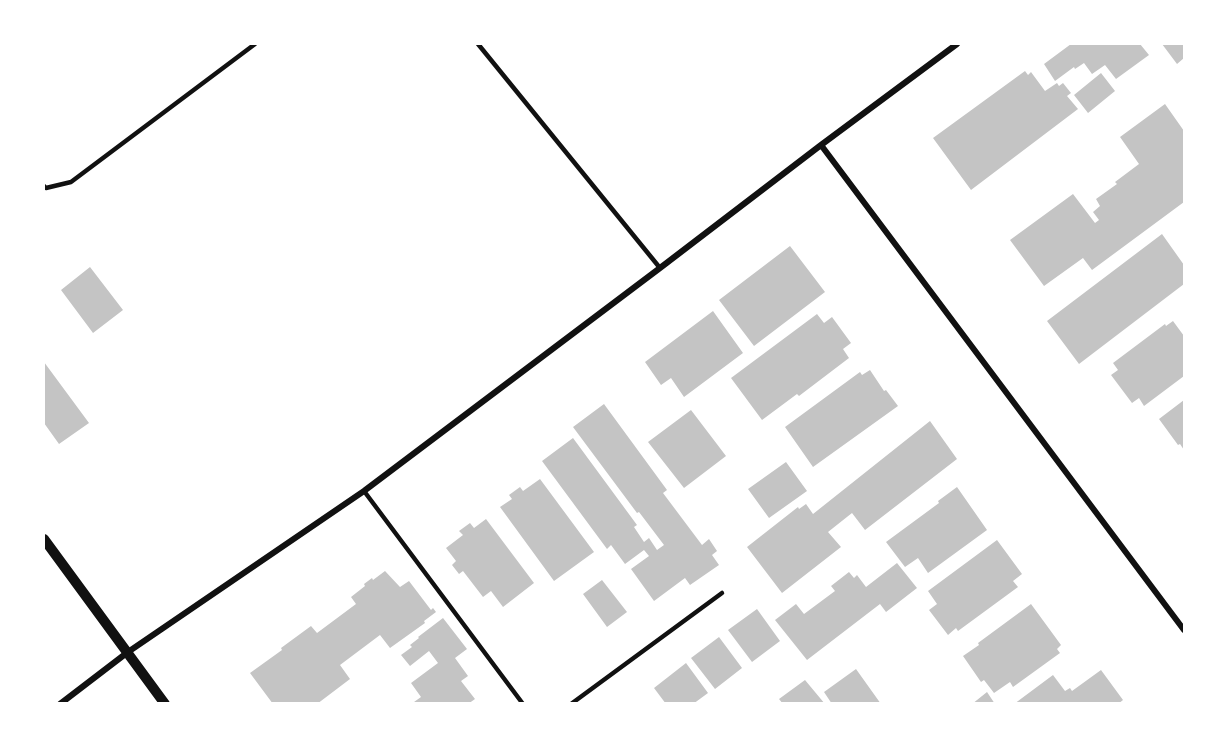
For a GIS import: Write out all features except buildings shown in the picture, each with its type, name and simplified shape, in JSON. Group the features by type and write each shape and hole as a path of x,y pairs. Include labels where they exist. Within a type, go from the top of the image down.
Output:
{"street":[{"path":"60,704 128,652 364,491 957,44"},
{"path":"821,145 1185,630"},
{"path":"44,538 165,704"}],"lane":[{"path":"44,186 46,188 71,182 255,44"},
{"path":"478,44 660,268"},
{"path":"364,491 523,704"},
{"path":"571,704 722,593"}]}
